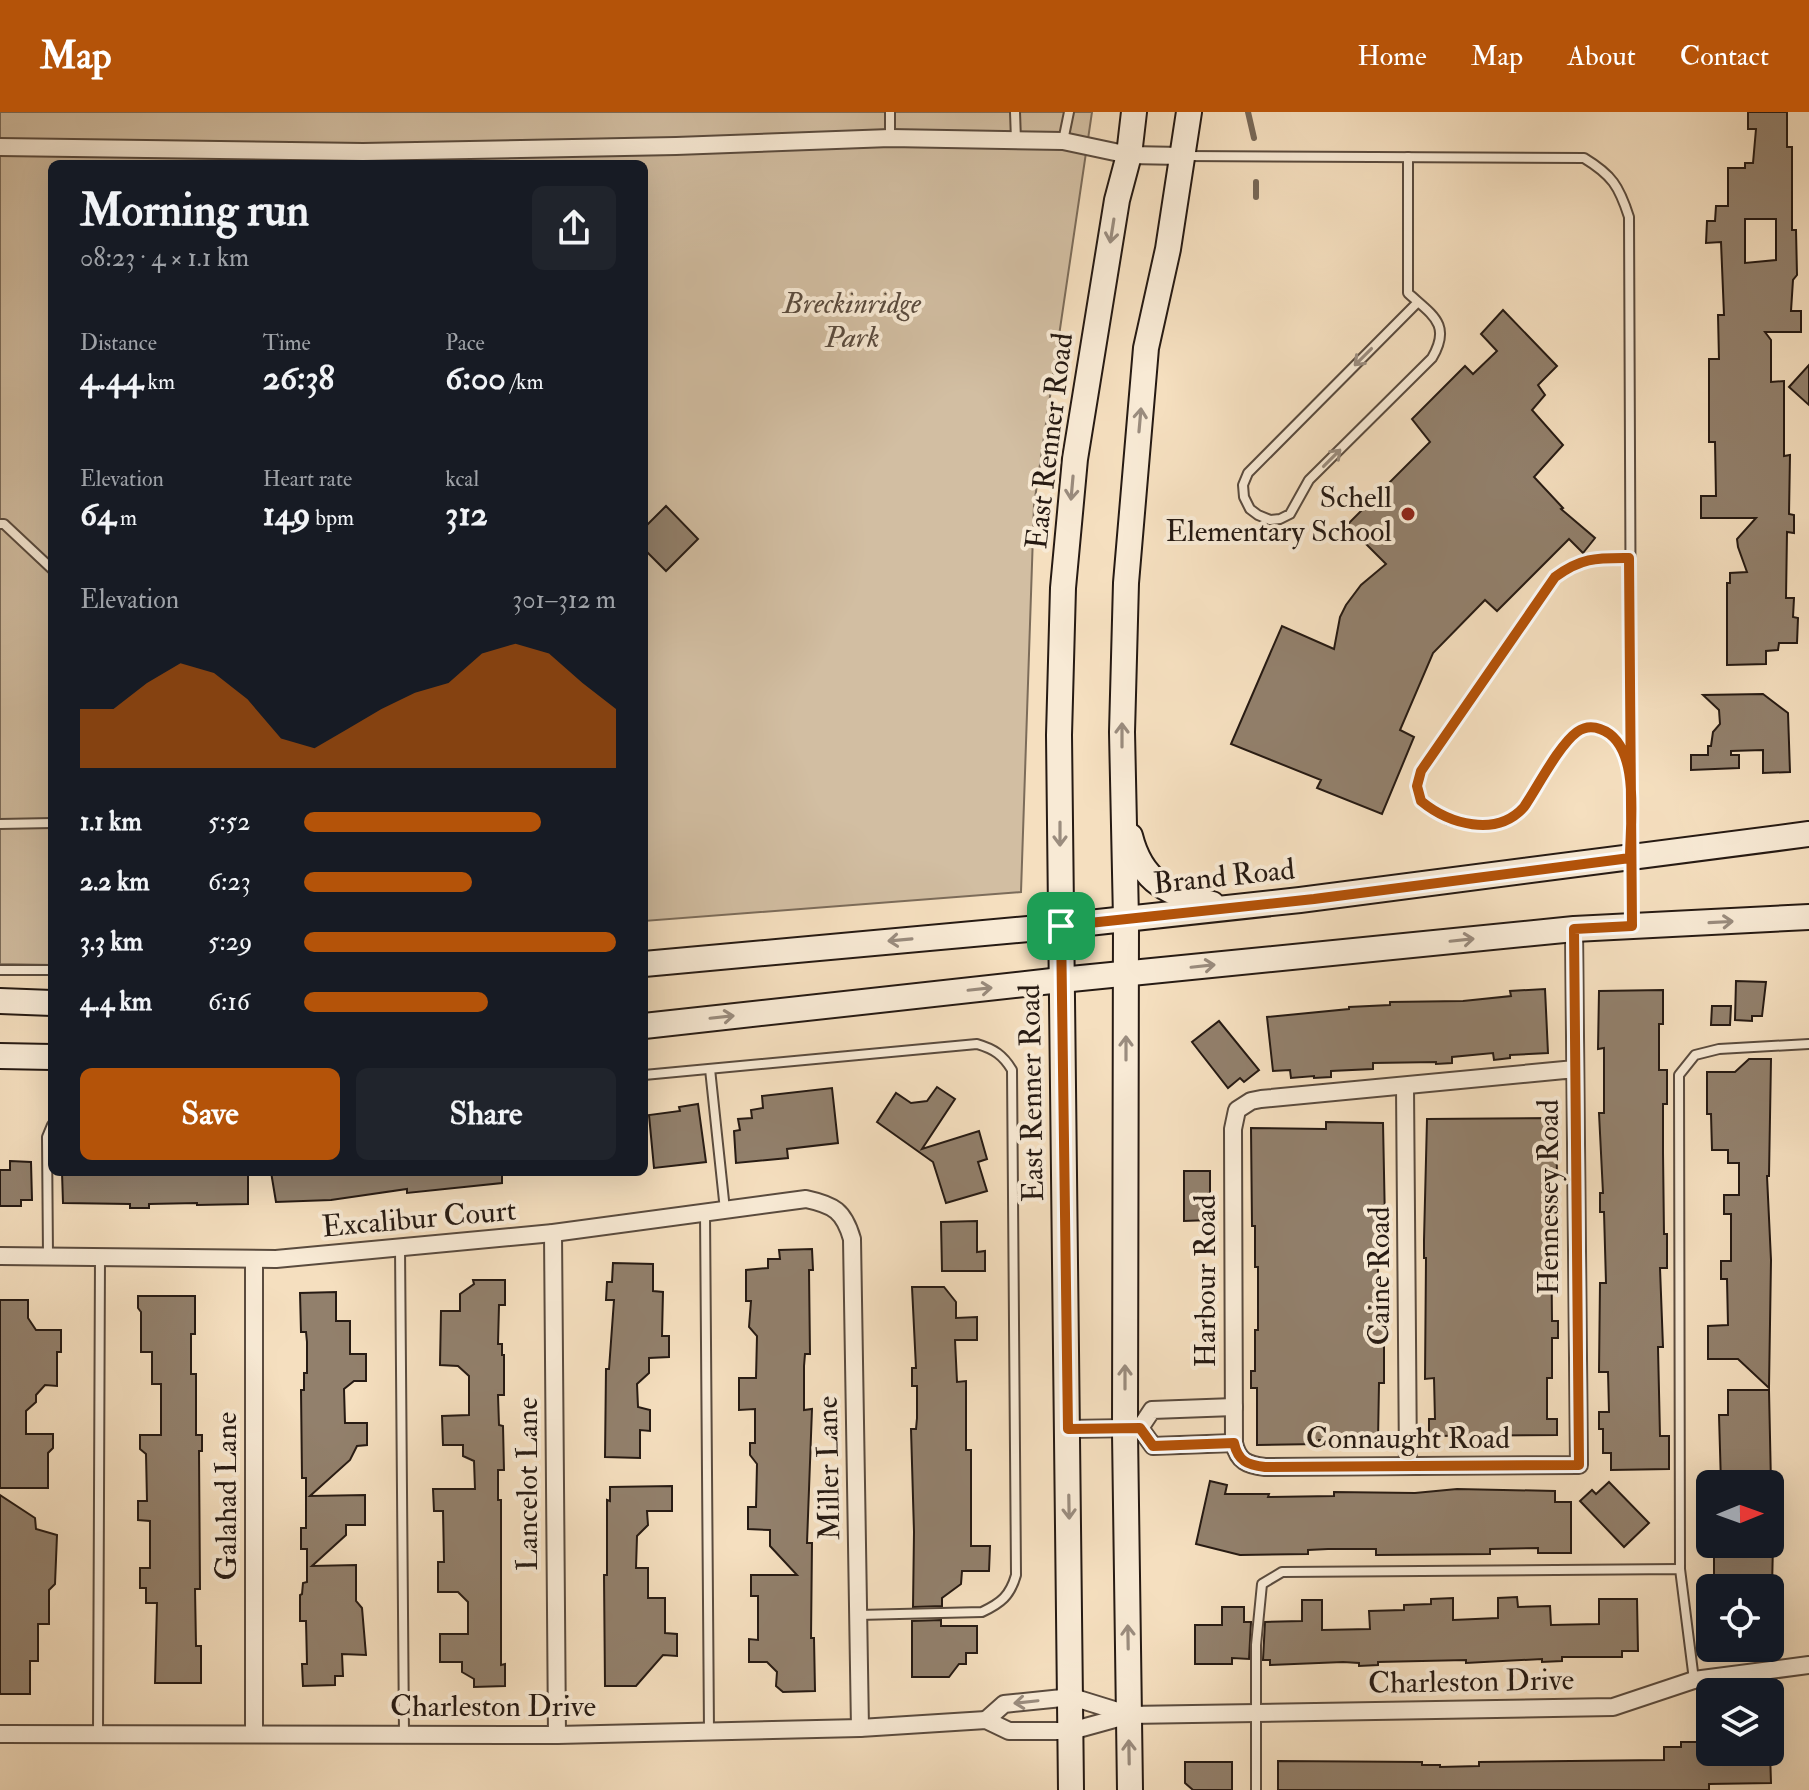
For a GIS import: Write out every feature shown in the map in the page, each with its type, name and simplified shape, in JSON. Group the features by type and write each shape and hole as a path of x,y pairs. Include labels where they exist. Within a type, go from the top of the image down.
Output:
{"main road":[{"name":"East Renner Road","path":"1071,1790 1059,735 1063,588 1075,459 1134,112"},
{"path":"1130,1790 1133,1428 1122,732 1126,583 1146,348 1168,249 1189,112"},
{"path":"1124,813 1134,852 1156,883 1177,895 1226,908"},
{"name":"Brand Road","path":"648,964 1226,908 1809,834"},
{"path":"648,1026 1061,980 1574,929 1809,917"},
{"path":"0,1001 48,1003"},
{"path":"0,1056 48,1057"}],"street":[{"path":"0,147 363,152 890,138 1063,141 1129,155 1182,156"},
{"name":"Hennessey Road","path":"1574,929 1579,1465"},
{"path":"1405,1087 1575,1069"},
{"name":"Harbour Road","path":"1237,1451 1234,1407 1233,1118 1243,1105 1261,1099 1405,1087"},
{"name":"Caine Road","path":"1405,1087 1408,1465"},
{"name":"Excalibur Court","path":"0,1256 276,1259 553,1233 806,1199 826,1203 839,1211"},
{"name":"Miller Lane","path":"839,1211 852,1239 860,1728"},
{"name":"Lancelot Lane","path":"553,1233 557,1735"},
{"name":"Galahad Lane","path":"254,1259 254,1733"},
{"path":"1068,1429 1133,1428 1152,1410 1234,1407"},
{"name":"Connaught Road","path":"1133,1428 1153,1446 1237,1451 1245,1464 1265,1467 1579,1465"},
{"name":"Charleston Drive","path":"0,1734 557,1735 860,1728 986,1720 1009,1731 1071,1731 1129,1715 1613,1707 1694,1680 1809,1665"},
{"name":"Charleston Drive","path":"986,1720 1004,1704 1072,1697 1129,1715"}],"lane":[{"path":"890,112 890,138"},
{"path":"1015,112 1016,140"},
{"path":"1063,141 1069,112"},
{"path":"1182,156 1584,158 1607,172 1621,193 1629,217 1632,926"},
{"path":"1408,157 1408,293 1418,302 1435,318 1442,331 1440,344 1432,358 1309,480 1290,514 1270,520 1258,515 1244,497 1243,485 1248,473 1418,302"},
{"path":"0,524 4,524 48,565"},
{"path":"1629,558 1590,558 1572,564 1555,577 1421,771 1417,786 1421,801 1450,821 1497,824 1515,817 1524,807 1579,730 1593,727 1609,732 1619,742 1630,768"},
{"path":"0,824 48,823"},
{"path":"0,970 48,970"},
{"path":"648,1075 977,1044 1004,1057 1012,1070 1016,1575 1011,1592 1000,1603 982,1612 858,1615"},
{"path":"1694,1680 1680,1569 1679,1075 1695,1055 1719,1049 1809,1044"},
{"path":"710,1069 725,1210"},
{"path":"48,1135 48,1256"},
{"path":"705,1212 709,1731"},
{"path":"400,1247 404,1734"},
{"path":"98,1734 100,1257"},
{"path":"1256,1790 1254,1713 1262,1584 1282,1572 1680,1569"}],"green space":[{"name":"Breckinridge Park","path":"0,112 1092,112 1034,505 1021,892 648,921 648,160 48,160 48,965 0,964"}],"building":[{"path":"1748,112 1787,112 1787,147 1792,147 1792,230 1796,230 1797,275 1793,280 1791,311 1801,311 1801,332 1765,332 1771,340 1771,382 1784,381 1784,456 1790,455 1789,514 1794,515 1794,533 1787,532 1786,598 1794,598 1793,617 1798,618 1797,643 1779,643 1778,650 1766,651 1766,664 1727,665 1727,583 1730,583 1730,573 1747,572 1737,539 1756,518 1701,518 1701,496 1716,496 1715,442 1709,442 1709,359 1719,359 1718,315 1724,315 1721,242 1706,243 1707,221 1715,221 1716,206 1728,206 1728,168 1745,168 1745,163 1753,163 1756,129 1748,129","holes":["1745,219 1776,219 1776,260 1745,263"]},
{"path":"1503,310 1557,366 1538,385 1545,395 1532,410 1563,445 1534,477 1561,509 1595,538 1583,553 1569,539 1497,611 1485,600 1433,653 1400,730 1414,737 1382,814 1317,788 1321,780 1231,744 1282,626 1334,649 1340,617 1346,605 1361,585 1386,564 1347,525 1430,442 1412,419 1465,366 1473,374 1497,351 1481,334"},
{"path":"1809,365 1809,405 1789,387"},
{"path":"666,506 698,539 666,571 648,553 648,524"},
{"path":"1763,694 1788,713 1790,772 1763,773 1763,750 1731,751 1731,755 1739,755 1739,768 1691,770 1691,755 1708,755 1713,732 1720,724 1719,710 1703,695"},
{"path":"1736,981 1766,982 1762,1016 1752,1016 1752,1021 1735,1020"},
{"path":"1545,989 1548,1053 1510,1055 1510,1058 1494,1060 1493,1053 1452,1057 1452,1063 1436,1064 1373,1063 1373,1069 1331,1071 1331,1077 1291,1078 1290,1070 1273,1071 1267,1017 1390,1005 1390,1002 1463,1001 1511,996 1510,991"},
{"path":"1663,990 1659,1070 1667,1070 1663,1153 1667,1268 1660,1268 1663,1347 1658,1347 1660,1436 1669,1436 1669,1469 1611,1470 1611,1453 1603,1453 1603,1429 1599,1429 1599,1412 1609,1412 1608,1372 1599,1372 1600,1283 1606,1283 1604,1212 1600,1212 1600,1193 1603,1193 1599,1113 1604,1113 1604,1048 1598,1049 1599,991"},
{"path":"1712,1006 1731,1006 1730,1025 1711,1025"},
{"path":"1219,1021 1259,1070 1244,1082 1240,1078 1228,1088 1192,1042"},
{"path":"1749,1059 1771,1059 1767,1176 1771,1260 1769,1388 1738,1359 1708,1359 1708,1326 1728,1325 1727,1279 1721,1279 1721,1261 1731,1261 1731,1214 1724,1214 1724,1195 1739,1195 1739,1163 1728,1163 1728,1150 1712,1150 1711,1114 1707,1114 1707,1072 1735,1072"},
{"path":"937,1087 955,1099 922,1149 979,1131 987,1159 978,1162 987,1191 946,1203 933,1162 877,1122 896,1093 911,1103 927,1101"},
{"path":"832,1088 838,1143 787,1149 788,1158 736,1163 734,1131 740,1130 738,1119 752,1118 751,1110 763,1108 762,1096"},
{"path":"698,1104 706,1162 654,1168 649,1115 680,1111 679,1107"},
{"path":"1556,1118 1557,1176 1553,1176 1554,1214 1551,1214 1552,1321 1558,1321 1558,1338 1552,1338 1552,1378 1547,1378 1547,1419 1557,1419 1557,1435 1429,1436 1429,1419 1435,1419 1434,1378 1425,1379 1427,1119"},
{"path":"1326,1122 1383,1123 1385,1223 1378,1223 1378,1284 1384,1284 1384,1383 1379,1383 1378,1441 1319,1440 1319,1444 1257,1445 1257,1388 1251,1388 1251,1371 1255,1371 1255,1330 1258,1330 1258,1267 1255,1267 1255,1226 1252,1226 1251,1128 1326,1129"},
{"path":"10,1161 31,1162 32,1200 21,1200 21,1206 0,1206 0,1170 10,1170"},
{"path":"1184,1171 1210,1171 1210,1220 1184,1221"},
{"path":"62,1176 248,1176 248,1204 149,1204 149,1208 130,1208 130,1204 63,1203"},
{"path":"272,1176 502,1176 502,1183 407,1193 407,1189 331,1200 276,1202"},
{"path":"977,1221 977,1252 985,1251 985,1271 942,1271 941,1222"},
{"path":"812,1249 813,1270 809,1270 810,1354 805,1354 804,1410 812,1409 807,1543 812,1543 811,1638 814,1638 815,1691 783,1692 776,1686 777,1672 767,1662 749,1662 749,1639 758,1640 758,1596 751,1596 751,1575 797,1575 770,1546 770,1530 748,1529 748,1507 756,1507 757,1464 750,1455 750,1443 755,1443 755,1409 739,1410 739,1378 756,1378 757,1336 749,1327 751,1301 746,1301 746,1270 768,1268 768,1259 780,1259 779,1250"},
{"path":"613,1263 653,1264 653,1291 663,1292 662,1336 669,1336 669,1357 649,1358 649,1373 637,1384 638,1407 650,1410 650,1431 640,1430 640,1458 605,1457 606,1369 609,1369 614,1300 606,1300 607,1282 612,1282"},
{"path":"473,1280 505,1280 505,1305 499,1305 498,1344 502,1344 504,1355 504,1395 498,1395 499,1425 503,1426 504,1470 498,1470 498,1500 501,1500 501,1665 505,1664 505,1686 474,1687 474,1679 462,1672 462,1662 440,1662 440,1634 468,1634 468,1602 458,1592 438,1592 438,1562 444,1562 443,1511 434,1511 433,1489 475,1489 474,1461 463,1456 463,1445 443,1445 442,1416 469,1415 469,1376 458,1366 440,1365 441,1311 460,1311 460,1294 474,1284"},
{"path":"912,1287 944,1287 956,1302 956,1318 977,1317 977,1340 955,1340 957,1382 966,1381 966,1450 971,1450 971,1546 990,1546 989,1571 962,1571 961,1584 942,1598 942,1606 913,1607 911,1429 916,1429 917,1386 912,1386 912,1368 916,1368"},
{"path":"336,1292 336,1321 350,1321 350,1354 366,1354 366,1381 354,1381 344,1389 345,1423 367,1423 367,1445 357,1446 350,1460 310,1496 365,1495 365,1525 346,1525 346,1535 312,1566 356,1565 356,1601 362,1608 366,1655 342,1654 343,1676 335,1676 335,1685 303,1686 302,1664 307,1664 306,1621 300,1621 300,1595 303,1583 307,1582 307,1549 301,1549 301,1528 306,1528 306,1478 302,1478 301,1390 304,1390 304,1373 307,1373 307,1342 306,1332 301,1332 300,1293"},
{"path":"138,1296 195,1296 191,1374 196,1374 196,1435 202,1435 202,1451 199,1451 200,1589 195,1589 196,1646 201,1646 201,1683 155,1683 157,1603 146,1603 146,1588 140,1588 140,1568 150,1568 150,1521 138,1520 138,1501 147,1501 146,1454 140,1449 140,1435 161,1435 161,1384 152,1384 152,1352 141,1352"},
{"path":"0,1300 28,1300 28,1318 36,1330 61,1330 61,1352 57,1352 57,1386 45,1385 36,1395 36,1402 26,1411 26,1434 53,1434 53,1448 48,1453 48,1488 0,1488"},
{"path":"1728,1390 1769,1390 1771,1470 1721,1470 1719,1415 1728,1415"},
{"path":"1210,1481 1227,1485 1225,1494 1269,1494 1268,1497 1457,1489 1555,1491 1555,1502 1571,1502 1571,1553 1538,1553 1538,1548 1490,1549 1490,1554 1376,1555 1376,1549 1328,1549 1308,1550 1308,1554 1240,1555 1196,1544"},
{"path":"1609,1482 1649,1523 1624,1547 1580,1501 1592,1490 1596,1494"},
{"path":"672,1486 672,1511 647,1511 648,1525 637,1536 636,1568 648,1568 648,1598 665,1598 665,1633 677,1634 677,1656 663,1655 636,1686 605,1686 604,1575 607,1575 607,1500 610,1501 610,1487"},
{"path":"0,1495 35,1518 36,1529 57,1535 55,1584 49,1590 49,1624 38,1624 38,1661 30,1661 30,1694 0,1694"},
{"path":"1714,1558 1773,1558 1772,1574 1714,1574"},
{"path":"1517,1597 1518,1607 1550,1606 1551,1625 1599,1624 1599,1599 1637,1599 1638,1651 1622,1651 1622,1657 1562,1657 1562,1661 1542,1662 1542,1659 1466,1663 1466,1660 1378,1662 1378,1665 1359,1666 1359,1663 1343,1662 1270,1665 1270,1660 1263,1660 1265,1622 1302,1621 1302,1600 1322,1600 1322,1630 1370,1629 1369,1611 1404,1610 1404,1605 1431,1604 1431,1599 1453,1598 1453,1620 1498,1618 1498,1598"},
{"path":"1222,1607 1244,1607 1244,1622 1251,1622 1249,1659 1232,1658 1232,1664 1195,1664 1195,1625 1222,1625"},
{"path":"941,1620 941,1626 977,1626 977,1653 966,1653 966,1664 959,1664 949,1677 912,1677 912,1621"},
{"path":"1681,1742 1696,1742 1696,1766 1770,1766 1771,1783 1709,1784 1709,1790 1278,1790 1278,1761 1422,1762 1422,1765 1440,1767 1479,1766 1479,1762 1664,1760 1664,1747 1681,1747"},
{"path":"1185,1762 1232,1762 1232,1790 1193,1790 1185,1783"}],"waterway":[{"path":"1248,112 1254,138"},
{"path":"1256,182 1256,197"}],"place":[{"name":"Schell Elementary School","path":"1408,514"}],"route":[{"path":"1590,558 1629,558 1632,926 1574,929 1579,1465 1265,1467 1245,1464 1236,1453 1234,1443 1153,1446 1140,1428 1068,1429 1061,926 1314,899 1630,858 1630,768 1619,742 1609,732 1593,727 1579,730 1524,807 1508,821 1469,824 1450,821 1421,801 1417,786 1421,771 1555,577 1572,564 1590,558"}]}
